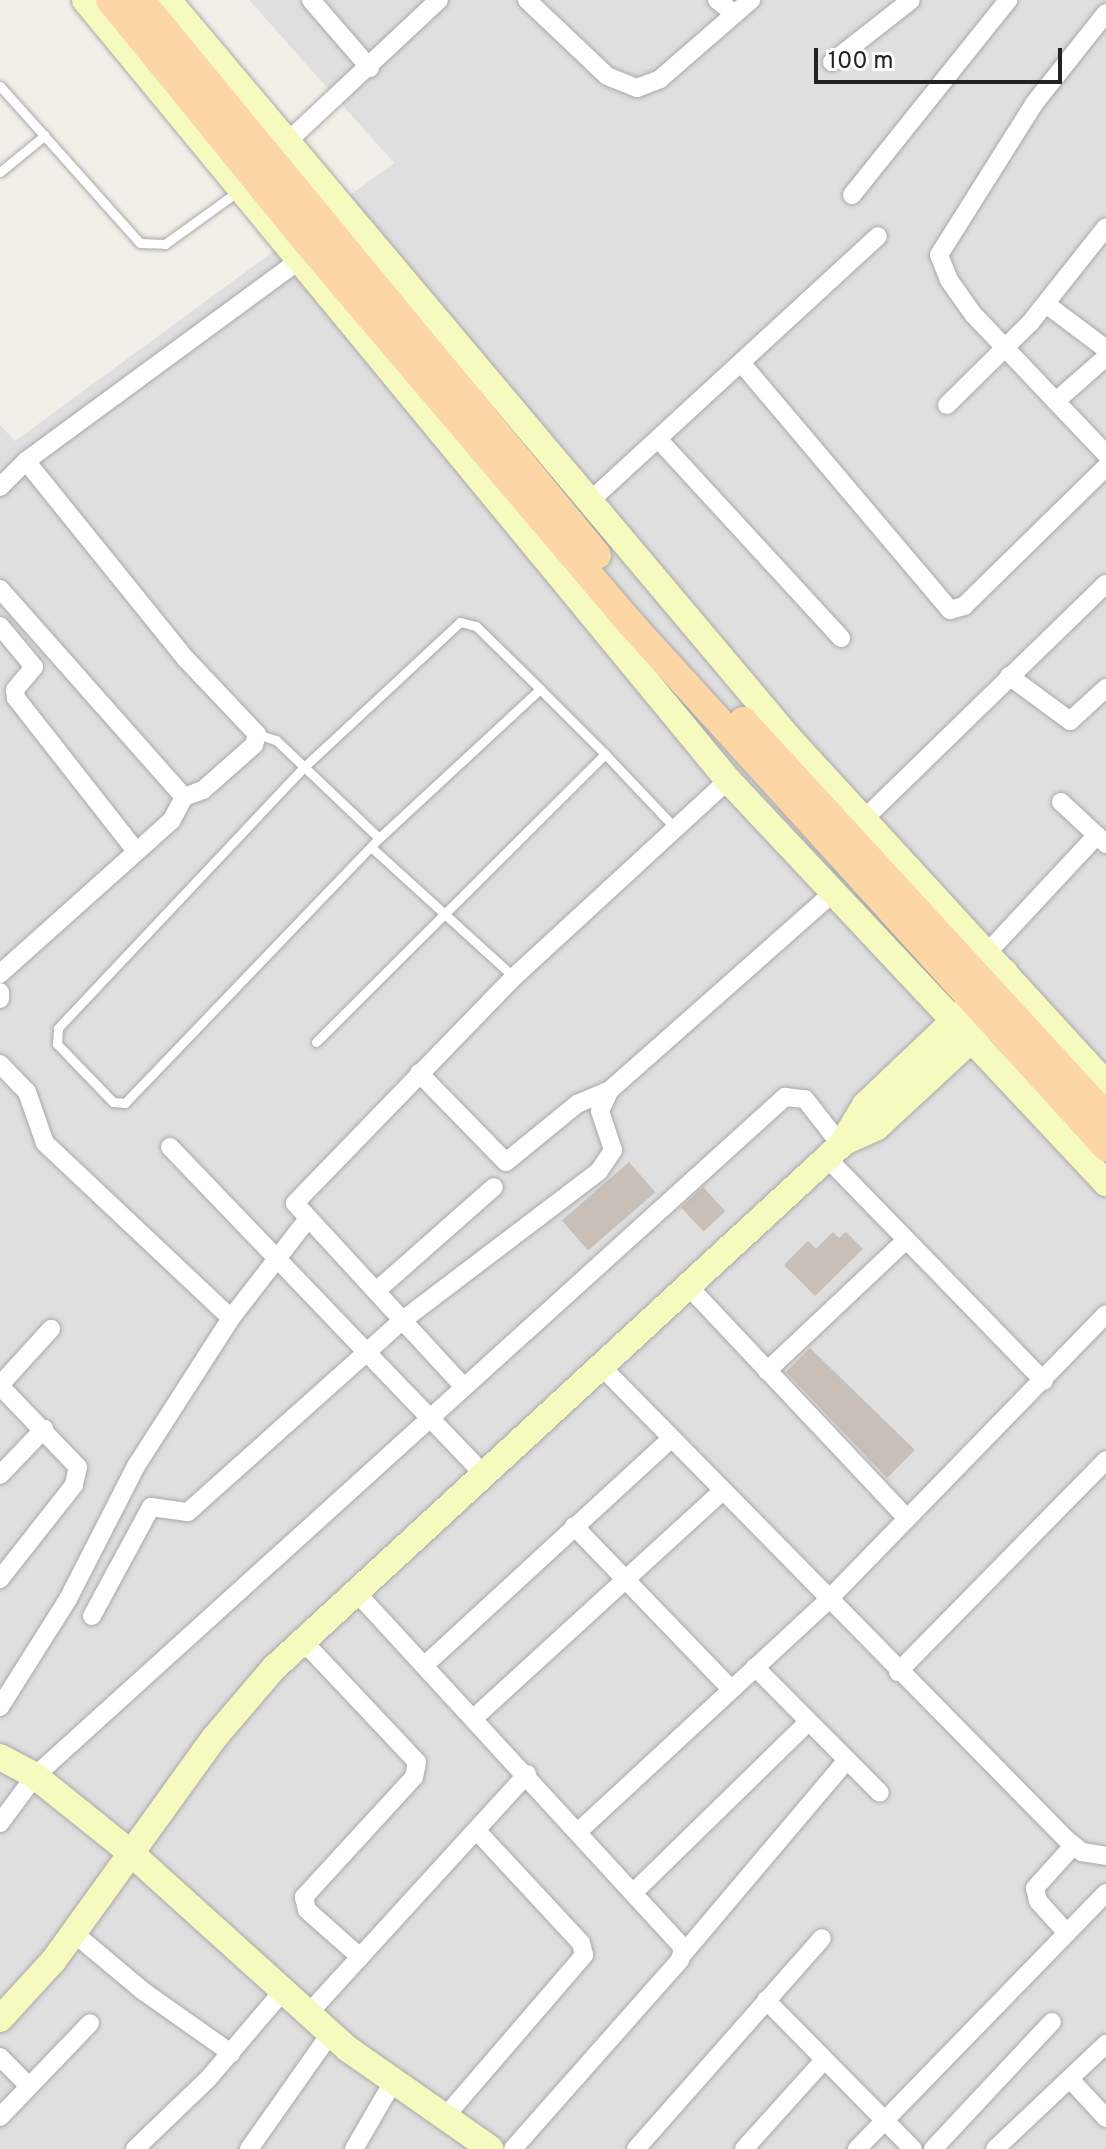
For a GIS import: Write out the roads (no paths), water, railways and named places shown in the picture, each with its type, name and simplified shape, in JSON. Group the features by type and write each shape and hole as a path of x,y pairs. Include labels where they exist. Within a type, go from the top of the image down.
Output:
{"main road":[{"path":"85,0 631,624 988,1000 1106,1116"},
{"path":"110,0 247,184 297,262 728,780 834,892 1106,1084"},
{"path":"140,0 641,608 988,1000 1106,1147"},
{"path":"168,0 590,501 864,819 988,1000 1106,1183"},
{"path":"0,2019 75,1934 244,1699 837,1148 865,1105 988,1000"},
{"path":"0,1757 35,1776 132,1854 330,2034 393,2082 491,2149"}],"street":[{"path":"311,0 370,68"},
{"path":"287,142 370,68 439,0"},
{"path":"527,0 607,76 637,88 660,79 751,0"},
{"path":"717,0 734,14"},
{"path":"832,62 911,0"},
{"path":"852,195 1008,0"},
{"path":"1106,13 1034,104 941,246 942,267 958,296 1106,454"},
{"path":"947,405 1046,304 1106,227"},
{"path":"590,501 743,365 878,236"},
{"path":"0,487 26,461 297,262"},
{"path":"1046,304 1106,349"},
{"path":"1056,401 1106,357"},
{"path":"743,365 950,610 964,606 1106,467"},
{"path":"659,440 841,638"},
{"path":"0,974 172,820 184,797 203,790 254,745 257,734 186,659 26,461"},
{"path":"864,819 1106,584"},
{"path":"0,589 184,797"},
{"path":"0,626 34,667 15,690 16,698 136,851"},
{"path":"1009,676 1070,721 1106,688"},
{"path":"463,1386 307,1220 295,1203 300,1194 514,977 673,826 728,780"},
{"path":"988,1000 1101,839 1061,802"},
{"path":"419,1073 506,1162 577,1104 610,1090 834,892"},
{"path":"0,992 0,999"},
{"path":"0,1064 27,1092 45,1143 231,1318"},
{"path":"125,1486 151,1507 188,1512 403,1320 611,1160 611,1140 600,1111 610,1090"},
{"path":"0,1823 35,1776 429,1414 600,1269 785,1097 805,1099 837,1148 906,1240 1044,1381"},
{"path":"170,1147 275,1260 429,1414 486,1477"},
{"path":"376,1291 494,1187"},
{"path":"0,1707 68,1599 125,1486 231,1318 307,1220"},
{"path":"767,1371 906,1240"},
{"path":"689,1287 906,1517"},
{"path":"580,1830 827,1601 1106,1314"},
{"path":"0,1579 78,1477 75,1460 0,1386 51,1329"},
{"path":"603,1368 827,1601 1073,1846 1106,1856"},
{"path":"0,1475 44,1429"},
{"path":"426,1664 671,1439"},
{"path":"898,1672 1106,1460"},
{"path":"475,1717 721,1492"},
{"path":"92,1616 151,1507"},
{"path":"574,1526 731,1689"},
{"path":"357,1593 580,1830 683,1954"},
{"path":"303,1641 417,1762 414,1777 304,1897 307,1910 360,1957"},
{"path":"755,1667 880,1793"},
{"path":"634,1892 808,1722"},
{"path":"513,2149 847,1760"},
{"path":"308,2014 527,1774"},
{"path":"444,2118 584,1955 581,1943 476,1830"},
{"path":"1067,1933 1038,1901 1035,1888 1073,1846"},
{"path":"857,2149 1106,1893"},
{"path":"75,1934 143,1991 231,2053"},
{"path":"636,2149 822,1938"},
{"path":"135,2149 231,2053 283,1991"},
{"path":"766,2000 882,2121 913,2149"},
{"path":"933,2149 1052,2022"},
{"path":"0,2117 90,2023"},
{"path":"250,2149 330,2034"},
{"path":"995,2149 1106,2044"},
{"path":"0,2057 29,2086"},
{"path":"744,2149 824,2060"},
{"path":"1070,2079 1106,2118"},
{"path":"354,2149 393,2082"}],"lane":[{"path":"0,86 140,243 165,244 247,184"},
{"path":"0,172 45,135"},
{"path":"540,689 379,838 125,1103 113,1102 57,1044 58,1028 304,767 460,622 476,626 540,689 605,754 673,826"},
{"path":"257,734 276,740 379,838"},
{"path":"316,1042 442,912 605,754"},
{"path":"371,847 514,977"}]}
